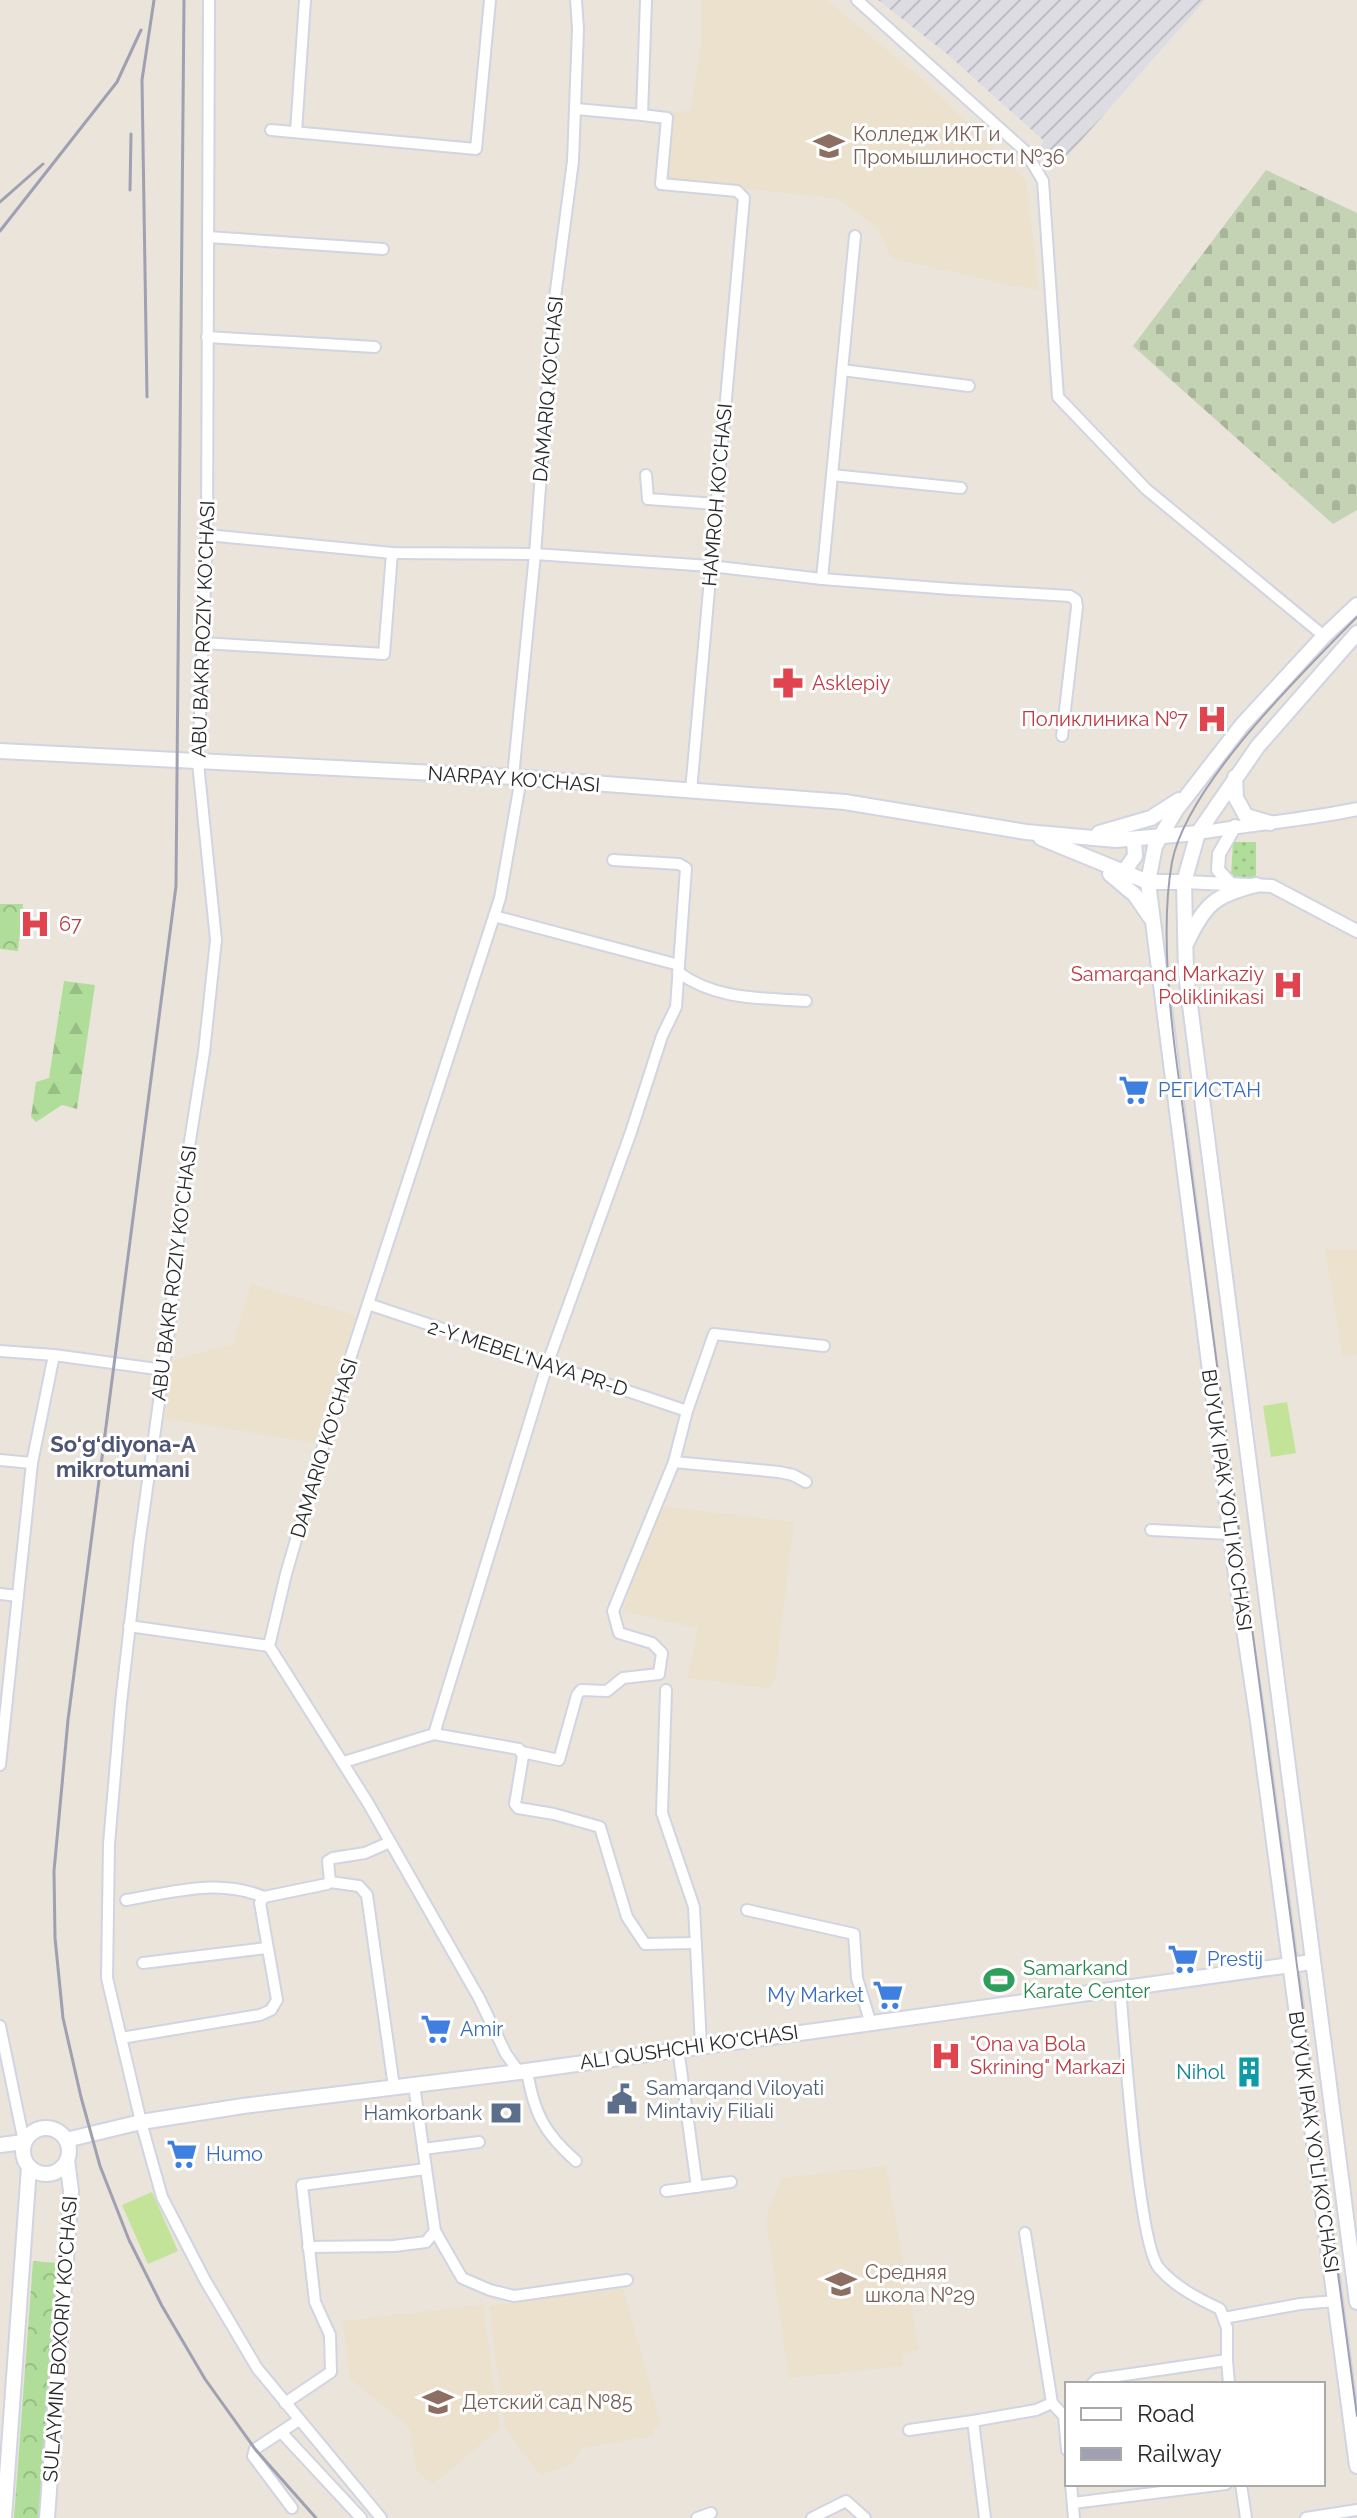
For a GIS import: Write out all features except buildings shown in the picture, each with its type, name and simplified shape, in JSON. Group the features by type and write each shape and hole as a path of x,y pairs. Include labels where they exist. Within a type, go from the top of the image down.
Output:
{"main road":[{"name":"BUYUK IPAK YO'LI KO'CHASI","path":"1357,605 1242,725 1189,794 1160,837 1150,863 1148,882 1230,1534 1357,2466"},
{"name":"BUYUK IPAK YO'LI KO'CHASI","path":"1357,633 1282,716 1235,777 1198,833 1184,882 1186,974 1312,1962 1353,2250 1357,2302"},
{"name":"NARPAY KO'CHASI","path":"0,751 517,778 855,804 1026,832 1079,837 1134,839 1198,833"},
{"path":"1235,777 1236,798 1246,816 1270,823"},
{"path":"1079,837 1151,818 1189,794"},
{"name":"NARPAY KO'CHASI","path":"1026,832 1148,882 1184,882"},
{"path":"1123,873 1135,856 1134,839"},
{"path":"1087,858 1124,883 1153,923"},
{"path":"1186,946 1198,919 1219,896 1256,885"},
{"name":"ALI QUSHCHI KO'CHASI","path":"0,2145 24,2142 41,2128 56,2130 66,2140 141,2122 243,2106 523,2072 870,2021 1312,1962"},
{"path":"29,2167 43,2174 57,2171 67,2160 69,2146 66,2140"},
{"path":"3,2509 28,2188 29,2167 23,2156 24,2142"},
{"name":"SULAYMIN BOXORIY KO'CHASI","path":"47,2518 71,2191 67,2160"},
{"path":"28,2188 44,2178 51,2178 59,2179 71,2191"}],"street":[{"name":"ABU BAKR ROZIY KO'CHASI","path":"209,0 207,535 198,763 216,940 204,1052 184,1179 164,1370 129,1626 109,1844 107,1978 162,2197 205,2280 257,2368 381,2518"},
{"path":"296,132 305,0"},
{"path":"271,130 476,149 490,0"},
{"name":"DAMARIQ KO'CHASI","path":"269,1646 286,1574 332,1417 500,898 517,778 553,313 573,161 578,29 576,0"},
{"path":"576,109 642,115 646,0"},
{"path":"857,0 1025,151 1043,181 1058,397 1146,489 1324,636"},
{"name":"HAMROH KO'CHASI","path":"642,115 667,118 661,184 737,191 744,198 691,791"},
{"path":"822,579 855,236"},
{"path":"208,237 383,249"},
{"path":"207,337 375,347"},
{"path":"842,370 969,386"},
{"path":"646,475 648,499 716,504"},
{"path":"832,475 961,488"},
{"path":"207,535 392,553 535,554 710,566 822,579 1070,596 1076,600 1077,607 1062,736"},
{"path":"203,643 384,654 392,553"},
{"path":"1198,833 1357,809"},
{"path":"1231,884 1218,870 1219,854 1235,826"},
{"path":"434,1734 547,1365 631,1132 662,1036 676,1007 686,868 679,864 613,860"},
{"path":"1184,882 1272,886 1357,931"},
{"path":"494,916 678,969 693,983 710,990 749,998 806,1001"},
{"name":"2-Y MEBEL'NAYA PR-D","path":"368,1304 687,1411"},
{"path":"344,1762 434,1734 512,1747 559,1760 581,1690 607,1691 623,1678 659,1674 662,1653 652,1643 619,1633 613,1611 674,1462 687,1411 714,1334 824,1346"},
{"path":"0,1351 164,1370"},
{"path":"0,1765 32,1463 54,1355"},
{"path":"0,1460 32,1463"},
{"path":"674,1462 779,1472 806,1482"},
{"path":"1151,1530 1230,1534"},
{"path":"0,1594 18,1596"},
{"path":"129,1626 269,1646 344,1762 479,1998 506,2054 523,2072 535,2110 550,2136 576,2161"},
{"path":"666,1690 662,1813 694,1907 701,2045"},
{"path":"522,1752 515,1804 518,1808 600,1827 627,1917 645,1944 696,1943"},
{"path":"330,1882 328,1861 365,1853 390,1842"},
{"path":"126,1900 208,1886 243,1888 264,1897 330,1882 359,1886 367,1895 394,2087"},
{"path":"121,2038 260,2015 271,2010 277,2000 260,1903 264,1897"},
{"path":"747,1910 854,1934 857,1978 870,2021"},
{"path":"143,1963 267,1948"},
{"path":"1120,1988 1146,2227 1157,2266 1195,2297 1220,2309 1224,2318 1229,2382"},
{"path":"0,2026 24,2142"},
{"path":"678,2048 697,2187"},
{"path":"414,2085 435,2231 462,2278 514,2296 627,2280"},
{"path":"423,2149 479,2142"},
{"path":"285,2403 331,2372 330,2335 315,2302 302,2185 426,2169"},
{"path":"666,2191 731,2182"},
{"path":"308,2247 394,2246 426,2242 435,2231"},
{"path":"1025,2233 1052,2403 1065,2414"},
{"path":"1329,2253 1353,2250"},
{"path":"1224,2318 1335,2301"},
{"path":"1094,2382 1097,2379 1227,2360"},
{"path":"909,2430 1036,2410 1052,2403"},
{"path":"292,2508 253,2456 255,2449 299,2420"},
{"path":"973,2421 985,2518"},
{"path":"281,2432 361,2518"},
{"path":"1071,2486 1074,2518"},
{"path":"1073,2503 1210,2486"},
{"path":"1241,2486 1246,2518"},
{"path":"812,2518 846,2501 865,2518"},
{"path":"1306,2518 1357,2510"},
{"path":"697,2518 711,2513"}],"shaded area":[{"name":"Колледж ИКТ и Промышлиности №36","path":"701,0 827,0 925,82 1026,180 1039,291 891,258 878,228 837,198 665,181 669,112 691,111 701,42"},
{"path":"878,0 1205,0 1057,168 1037,151 1044,141 946,53"},
{"path":"1325,1249 1357,1249 1357,1354 1342,1356"},
{"path":"251,1284 356,1316 314,1443 165,1418 173,1361 233,1344"},
{"path":"656,1506 794,1522 775,1680 768,1688 687,1678 698,1628 623,1611"},
{"name":"Средняя школа №29","path":"886,2166 919,2350 903,2354 902,2366 789,2378 766,2218 782,2178"},
{"path":"623,2288 661,2424 653,2428 654,2435 582,2448 573,2463 540,2475 505,2428 489,2306"},
{"name":"Детский сад №85","path":"483,2305 500,2428 432,2485 417,2471 409,2427 350,2378 343,2321"}],"green space":[{"path":"1266,170 1357,213 1357,510 1333,524 1133,346"},
{"path":"1233,842 1256,842 1256,880 1231,876"},
{"path":"0,904 23,904 18,951 0,949"},
{"path":"64,981 95,985 77,1109 62,1105 36,1122 31,1117 36,1082 49,1078"},
{"path":"1287,1402 1296,1453 1271,1457 1263,1406"},
{"path":"152,2192 178,2251 148,2264 122,2205"},
{"path":"33,2261 58,2263 40,2518 14,2518"}],"tram line":[{"path":"1357,617 1278,699 1223,765 1200,799 1182,832 1172,862 1167,931 1175,1050 1357,2416"}],"railway":[{"path":"147,397 142,80 154,0"},
{"path":"184,0 176,886 68,1720 54,1871 55,1938 63,2018 81,2097 100,2166 129,2240 162,2306 205,2379 255,2449 316,2518"},
{"path":"0,231 117,82 141,30"},
{"path":"130,190 131,134"},
{"path":"0,202 43,164"}],"place":[{"name":"Колледж ИКТ и Промышлиности №36","path":"829,146"},
{"name":"Asklepiy","path":"788,683"},
{"name":"Поликлиника №7","path":"1212,719"},
{"name":"67","path":"35,924"},
{"name":"Samarqand Markaziy Poliklinikasi","path":"1288,985"},
{"name":"РЕГИСТАН","path":"1134,1090"},
{"name":"Prestij","path":"1183,1959"},
{"name":"Samarkand Karate Center","path":"999,1980"},
{"name":"My Market","path":"888,1995"},
{"name":"Amir","path":"436,2029"},
{"name":"\"Ona va Bola Skrining\" Markazi","path":"946,2056"},
{"name":"Nihol","path":"1249,2072"},
{"name":"Samarqand Viloyati Mintaviy Filiali","path":"622,2099"},
{"name":"Hamkorbank","path":"506,2113"},
{"name":"Humo","path":"182,2154"},
{"name":"Средняя школа №29","path":"841,2284"},
{"name":"Детский сад №85","path":"438,2402"}],"district":[{"name":"So‘g‘diyona-А mikrotumani","path":"123,1456"}]}
